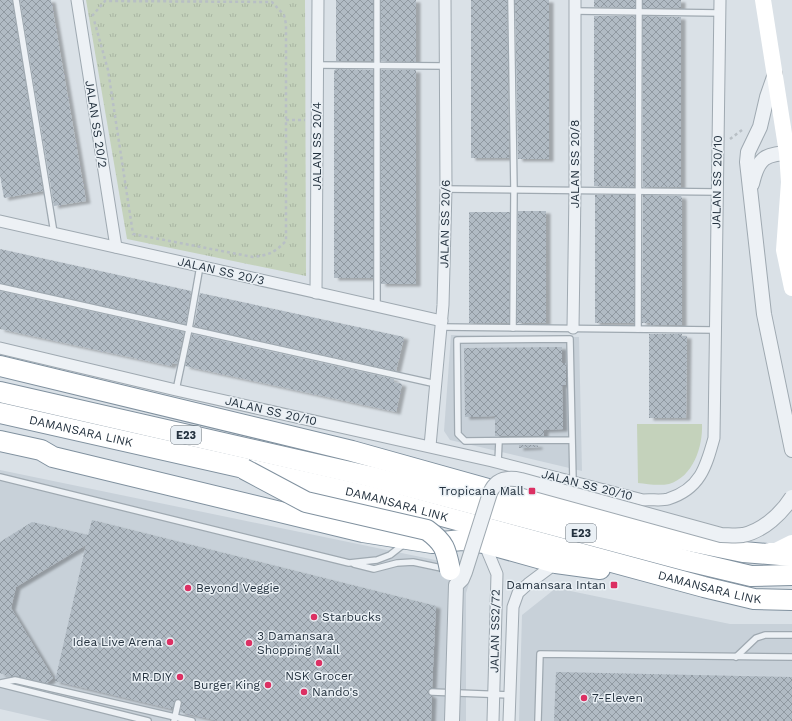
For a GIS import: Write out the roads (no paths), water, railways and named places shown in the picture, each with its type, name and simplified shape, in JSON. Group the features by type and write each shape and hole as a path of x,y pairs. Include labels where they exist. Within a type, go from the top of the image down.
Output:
{"highway":[{"path":"0,366 352,451 524,499 672,537 743,552 792,556"},
{"name":"DAMANSARA LINK","path":"0,392 372,477 680,559 751,576 792,575"},
{"name":"DAMANSARA LINK","path":"0,413 368,496 754,599 792,600"},
{"path":"0,441 41,450 53,457 363,532 432,543 462,540 484,544 556,563 610,570 627,566"},
{"path":"0,451 39,458 53,457"},
{"path":"244,469 306,502 428,530 437,538 446,550 453,577"}],"main road":[{"path":"763,0 767,31 790,153 784,250 792,288"},
{"path":"767,31 770,0"},
{"path":"743,552 776,551 792,543"}],"street":[{"name":"JALAN SS 20/2","path":"77,0 116,247"},
{"name":"JALAN SS 20/4","path":"316,293 318,0"},
{"name":"JALAN SS 20/6","path":"430,446 441,324 446,189 445,0"},
{"name":"JALAN SS 20/10","path":"0,348 176,390 498,462 643,500 667,499 685,491 702,476 708,461 714,438 720,0"},
{"name":"JALAN SS 20/8","path":"573,328 575,6"},
{"path":"775,74 766,97 760,126 748,152 747,162 764,314 792,450"},
{"path":"750,192 755,170 762,159 769,155 790,153"},
{"name":"JALAN SS 20/3","path":"0,222 200,266 377,307 441,324"},
{"path":"524,499 534,471"},
{"path":"452,721 453,577 462,579 492,488 495,484 505,478 512,478 721,534 743,534 761,528 785,508 792,497"},
{"name":"JALAN SS2/72","path":"484,544 497,574 493,721"},
{"name":"JALAN SS2/72","path":"509,721 513,607 518,593 556,563"}],"lane":[{"path":"16,0 54,233"},
{"path":"377,0 377,307"},
{"path":"512,0 514,190 513,328"},
{"path":"638,329 639,0"},
{"path":"575,6 639,12 720,13"},
{"path":"317,65 445,66"},
{"path":"446,189 717,192"},
{"path":"176,390 200,266"},
{"path":"0,287 436,384"},
{"path":"441,324 513,328 715,330"},
{"path":"572,440 465,441 458,434 457,340 570,339 573,481"},
{"path":"498,462 499,441"},
{"path":"0,477 374,569 397,563 413,562 453,577"},
{"path":"349,563 377,560 390,555 409,540"},
{"path":"736,657 756,638 765,635 792,635"},
{"path":"538,721 540,654 792,657"},
{"path":"0,683 15,680 192,721"},
{"path":"0,683 148,721"},
{"path":"432,692 510,695"},
{"path":"174,721 178,703"}],"place":[{"name":"Tropicana Mall","path":"532,491"},
{"name":"Damansara Intan","path":"614,585"},
{"name":"Beyond Veggie","path":"188,588"},
{"name":"Starbucks","path":"314,617"},
{"name":"Idea Live Arena","path":"170,642"},
{"name":"3 Damansara Shopping Mall","path":"249,643"},
{"name":"NSK Grocer","path":"319,663"},
{"name":"MR.DIY","path":"180,677"},
{"name":"Burger King","path":"268,685"},
{"name":"Nando's","path":"304,692"},
{"name":"7-Eleven","path":"584,698"}]}
